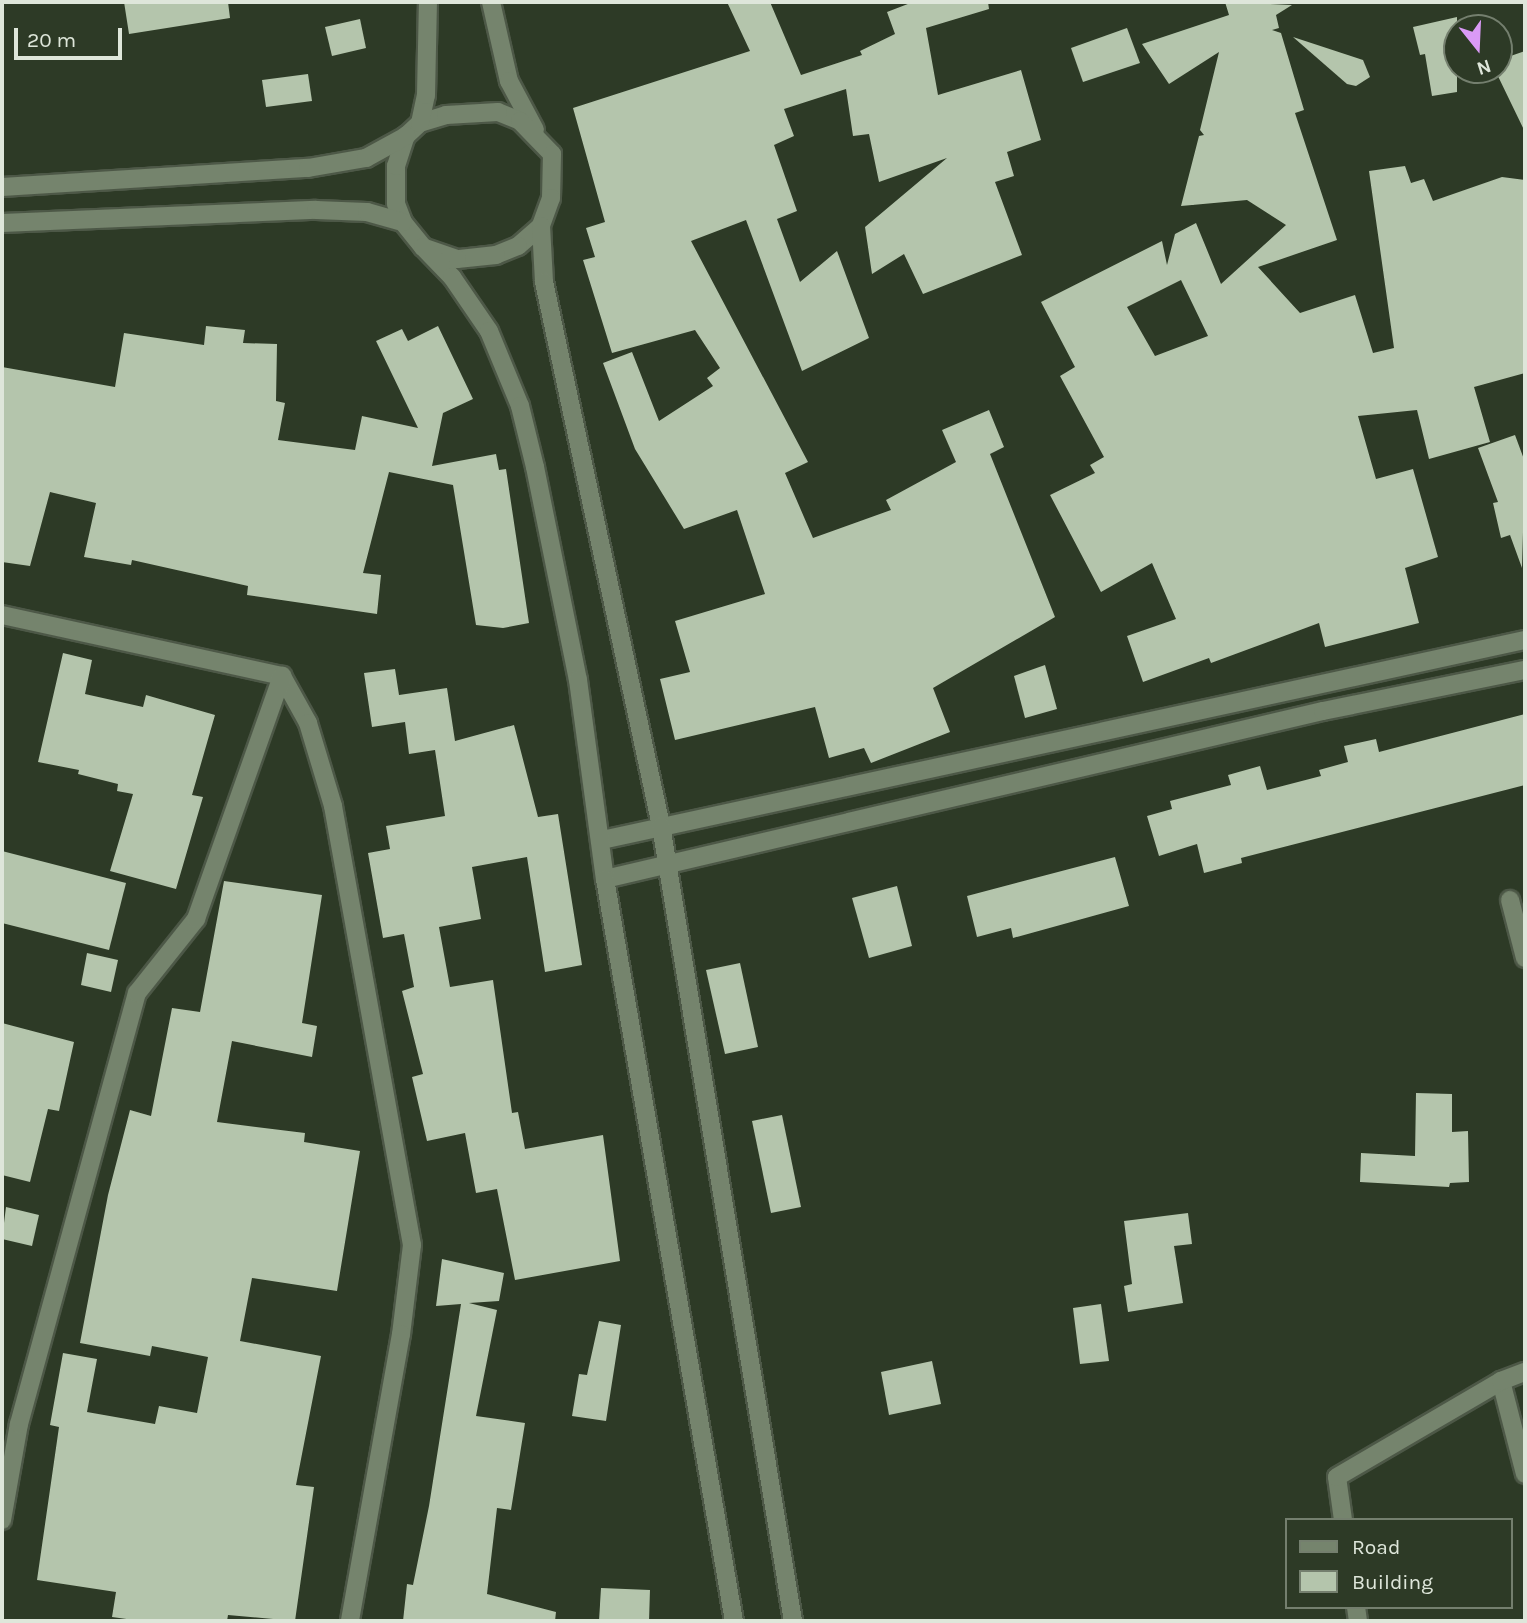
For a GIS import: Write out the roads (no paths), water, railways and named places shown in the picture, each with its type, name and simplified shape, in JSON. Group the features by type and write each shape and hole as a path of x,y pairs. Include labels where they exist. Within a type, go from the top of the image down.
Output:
{"street":[{"path":"420,123 426,95 428,2"},
{"path":"491,2 509,81 540,139"},
{"path":"2,187 308,167 366,158 406,136 420,123 446,114 498,112 520,121 552,154 554,176 541,226 544,282 661,826 793,1621"},
{"path":"406,136 396,166 396,204 403,222 452,276 489,331 520,406 578,680 602,840 605,879 734,1621"},
{"path":"2,222 316,210 367,212 403,222"},
{"path":"423,247 457,258 496,255 519,246 541,226"},
{"path":"2,615 282,676 308,723 333,806 412,1245 350,1621"},
{"path":"602,840 960,766 1525,640"},
{"path":"605,879 1323,711 1525,670"},
{"path":"2,1520 19,1424 136,993 196,919 282,676"},
{"path":"1510,900 1525,958"},
{"path":"1343,1518 1337,1477 1501,1381 1525,1372"},
{"path":"1501,1381 1525,1474"}]}
